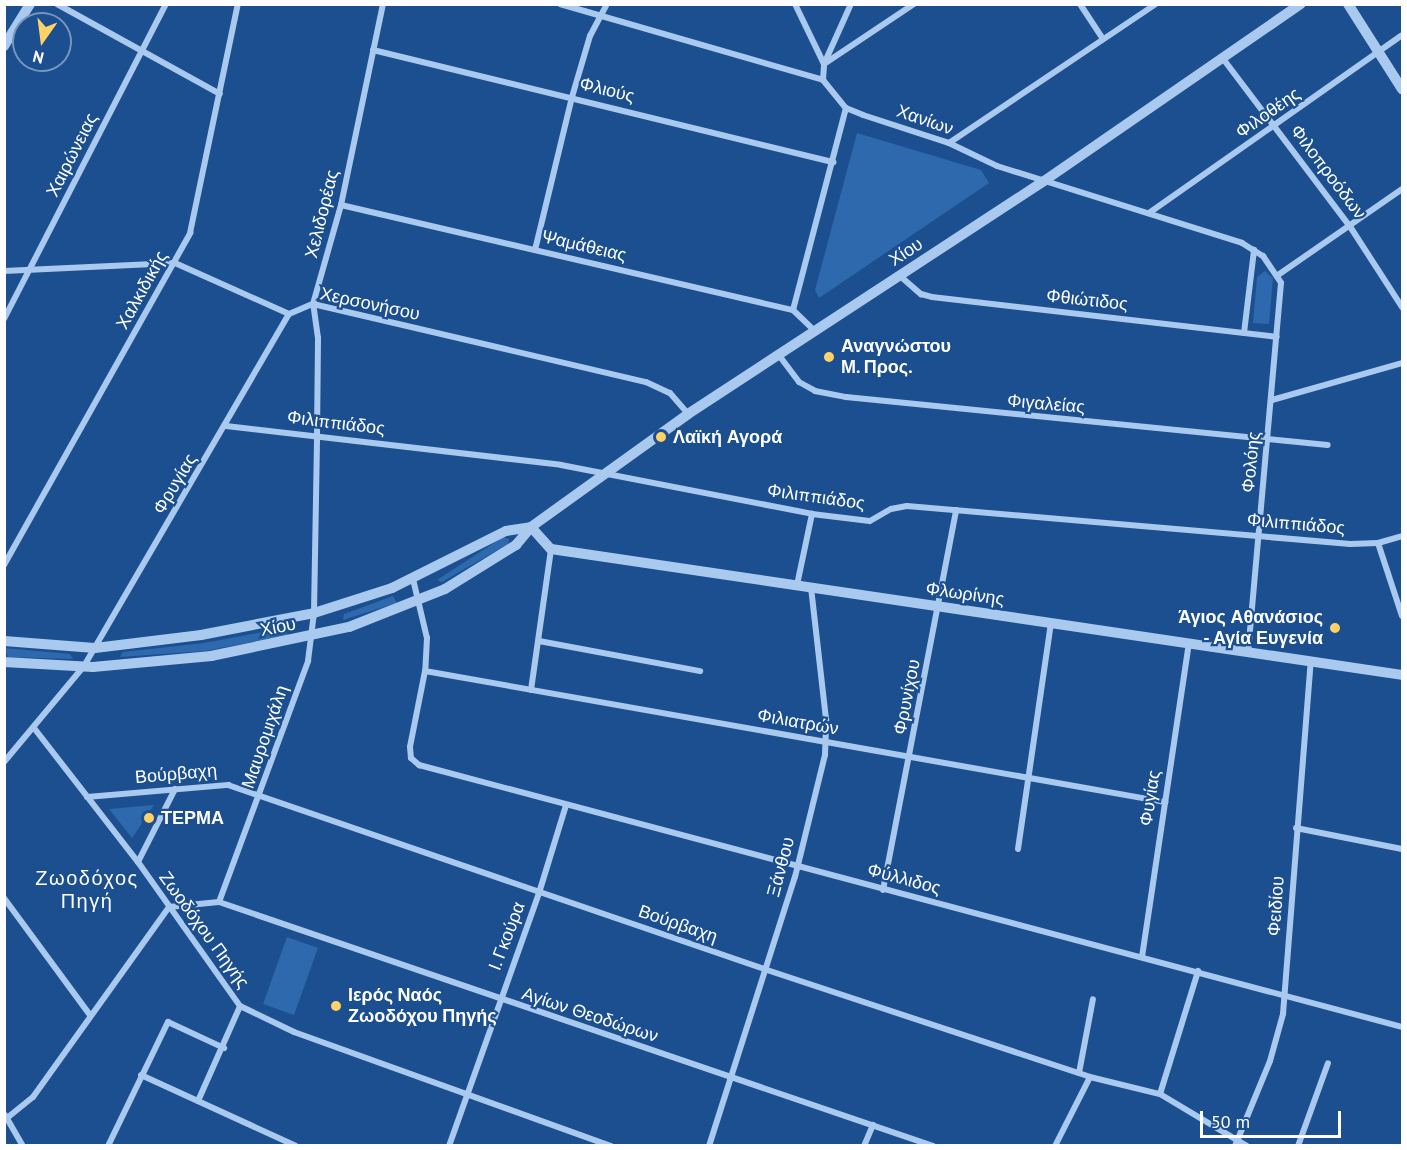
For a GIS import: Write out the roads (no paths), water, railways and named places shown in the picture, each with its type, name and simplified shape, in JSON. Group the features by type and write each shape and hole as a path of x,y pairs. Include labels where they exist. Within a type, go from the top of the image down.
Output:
{"street":[{"path":"4,46 30,4"},
{"path":"57,4 220,94"},
{"name":"Χαιρώνειας","path":"4,319 166,4"},
{"name":"Χαλκιδικής","path":"4,565 190,233 238,4"},
{"name":"Χελιδορέας","path":"314,613 318,338 313,304 341,205 383,4"},
{"path":"560,4 599,18 823,80 846,108 834,162 793,310 813,329"},
{"path":"535,250 572,97 590,36 607,4"},
{"path":"795,4 824,64"},
{"path":"823,80 824,64 851,4"},
{"path":"824,64 914,4"},
{"path":"1080,4 1103,39"},
{"path":"949,143 1156,4"},
{"name":"Χίου","path":"4,662 84,666 171,662 312,637 374,619 420,600 487,565 516,545 531,528 688,414 813,329 900,276 1044,181 1224,60 1301,4"},
{"path":"1348,4 1402,89"},
{"name":"Φιλοθέης","path":"1149,213 1276,126 1402,35"},
{"name":"Φλιούς","path":"373,50 834,162"},
{"name":"Φιλοπροόδων","path":"1224,60 1349,225 1402,307"},
{"name":"Χανίων","path":"846,108 949,143 997,166 1149,213 1254,250 1278,275"},
{"path":"1278,275 1402,189"},
{"name":"Ψαμάθειας","path":"341,205 793,310"},
{"path":"1244,333 1254,250"},
{"path":"4,271 175,263 289,314"},
{"name":"Φολόης","path":"1248,652 1272,400 1277,336 1278,275"},
{"name":"Φθιώτιδος","path":"900,276 921,294 932,297 1277,336"},
{"name":"Χερσονήσου","path":"289,314 313,304 646,382 670,393 688,414"},
{"name":"Φρυγίας","path":"4,762 84,666 226,426 289,314"},
{"name":"Φιγαλείας","path":"777,353 799,382 815,391 846,397 1328,445"},
{"path":"1272,400 1402,363"},
{"name":"Φιλιππιάδος","path":"226,426 561,465 602,475 812,514 870,521 891,509 907,506 1378,543 1402,536"},
{"name":"Φρυνίχου","path":"883,890 956,510"},
{"path":"797,585 812,514"},
{"path":"531,528 551,549 531,690"},
{"name":"Χίου","path":"4,641 95,648 201,635 314,613 413,579 506,531 531,528"},
{"path":"1378,543 1402,616"},
{"name":"Φλωρίνης","path":"551,549 1402,675"},
{"path":"413,579 420,600 427,638 426,671"},
{"name":"Ξάνθου","path":"709,1146 733,1077 798,866 827,742 811,587"},
{"name":"Μαυρομιχάλη","path":"219,902 308,661 314,613"},
{"path":"1018,849 1051,623"},
{"path":"539,641 700,671"},
{"name":"Φυγίας","path":"1142,957 1189,643"},
{"name":"Φειδίου","path":"1236,1143 1279,1035 1285,994 1296,828 1311,662"},
{"name":"Φιλιατρών","path":"426,671 1164,802"},
{"name":"Φύλλιδος","path":"426,671 410,747 411,758 419,765 1402,1027"},
{"name":"Ζωοδόχου Πηγής","path":"33,728 138,862 240,1006 294,1032 610,1146"},
{"name":"Βούρβαχη","path":"87,797 228,785 766,970 1090,1077 1160,1094 1236,1143 1247,1146"},
{"path":"138,862 176,789"},
{"name":"Ι. Γκούρα","path":"449,1146 499,1000 539,893 566,805"},
{"path":"1296,828 1402,849"},
{"path":"4,898 90,1015"},
{"name":"Αγίων Θεοδώρων","path":"169,907 219,902 499,1000 933,1146"},
{"path":"23,1146 6,1117 33,1097 169,907"},
{"path":"1160,1094 1198,971"},
{"path":"1079,1073 1093,999"},
{"path":"198,1101 224,1047 240,1006"},
{"path":"108,1146 168,1022 224,1047"},
{"path":"1298,1146 1328,1063"},
{"path":"141,1075 282,1143 296,1146"},
{"path":"1055,1146 1090,1077"},
{"path":"864,1146 873,1125"}],"place":[{"name":"Αναγνώστου Μ. Προς.","path":"829,357"},
{"name":"Λαϊκή Αγορά","path":"661,437"},
{"name":"Άγιος Αθανάσιος - Αγία Ευγενία","path":"1335,628"},
{"name":"ΤΕΡΜΑ","path":"149,818"},
{"name":"Ιερός Ναός Ζωοδόχου Πηγής","path":"336,1006"}],"district":[{"name":"Ζωοδόχος Πηγή","path":"87,890"}]}
